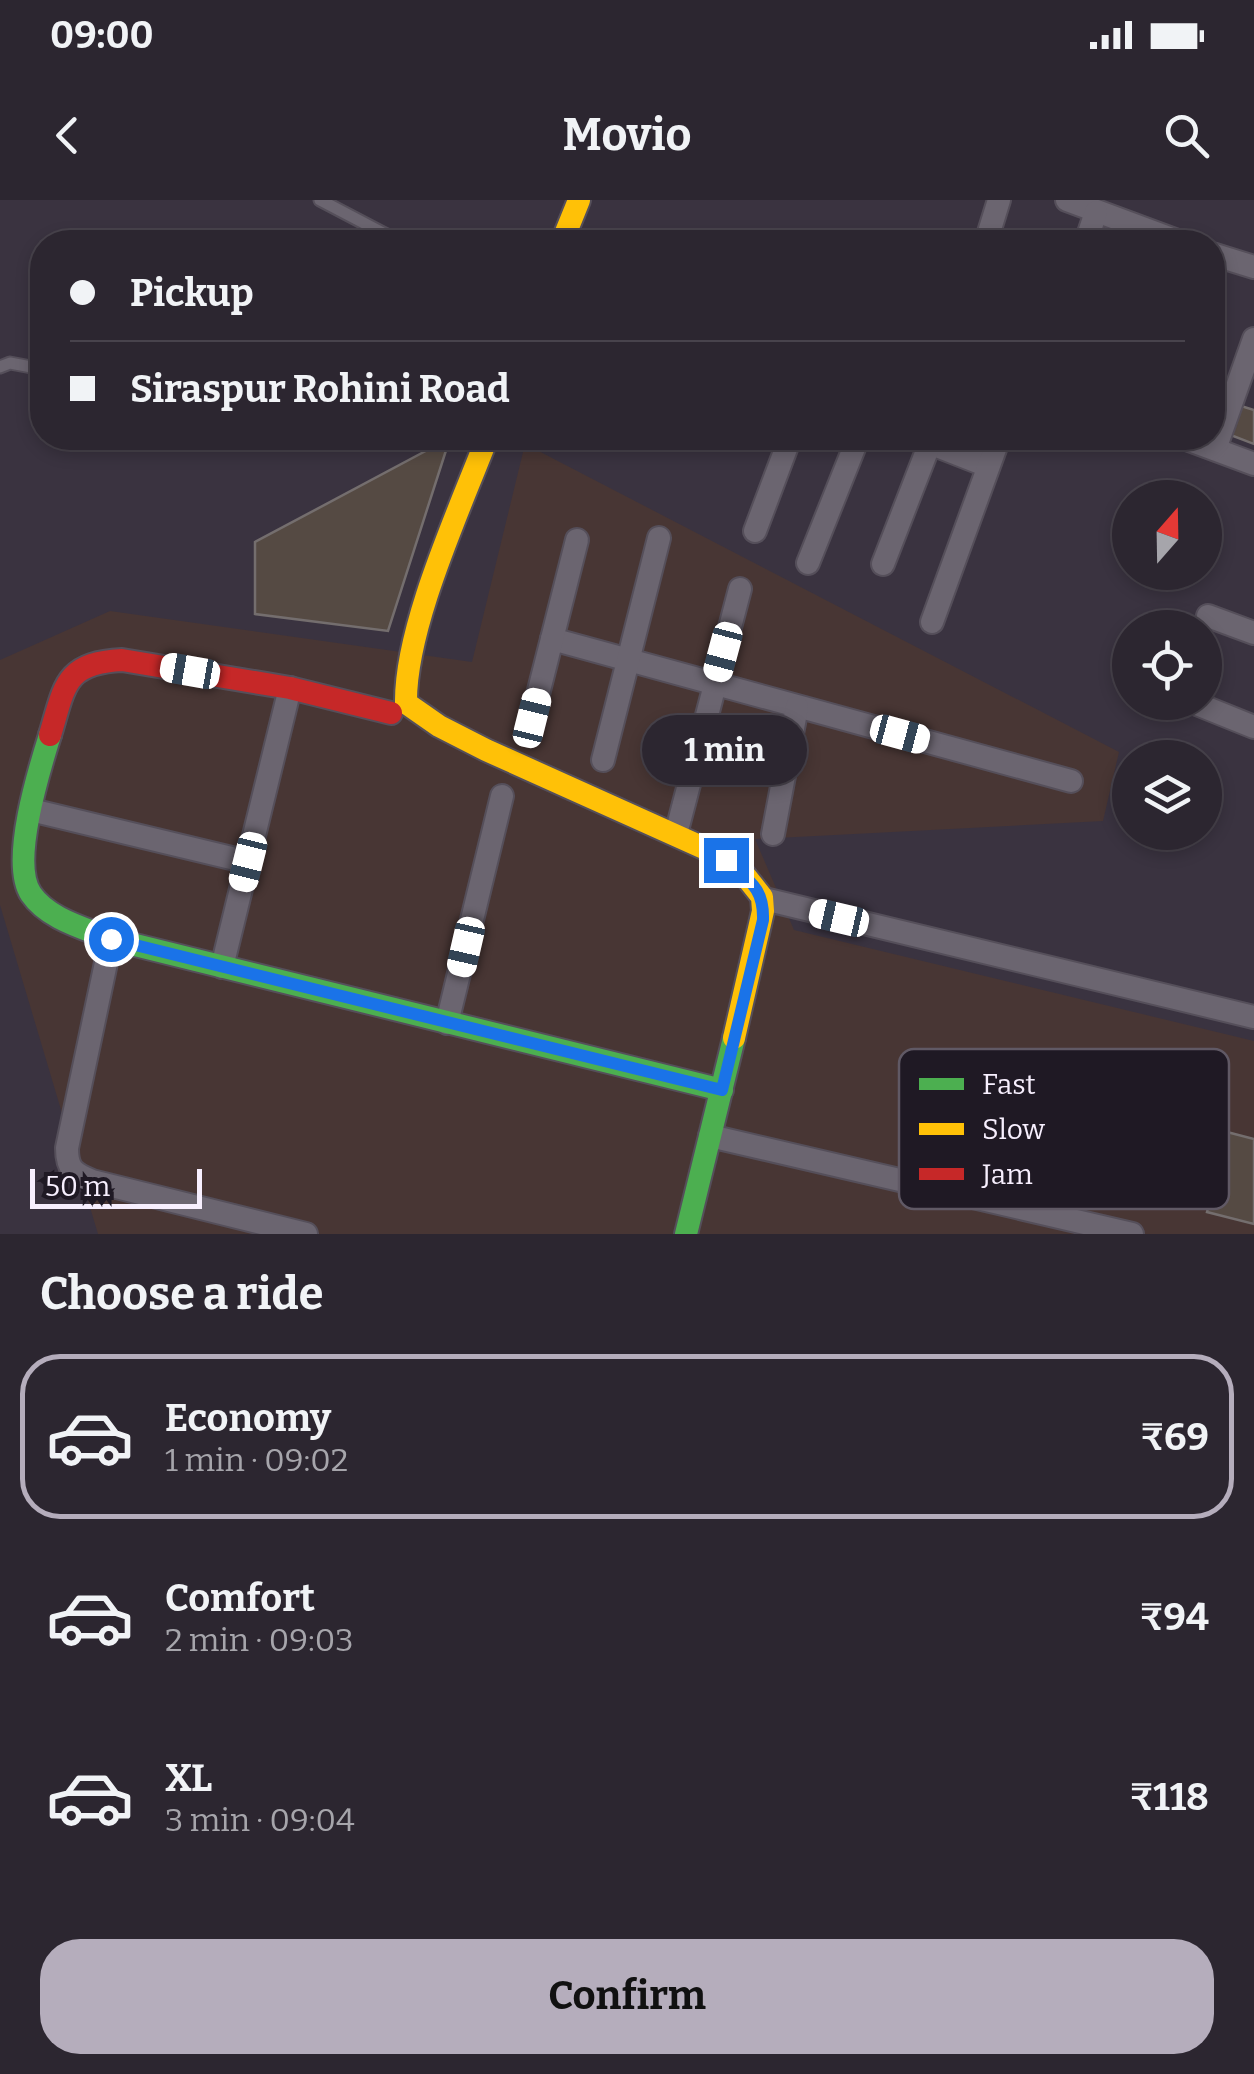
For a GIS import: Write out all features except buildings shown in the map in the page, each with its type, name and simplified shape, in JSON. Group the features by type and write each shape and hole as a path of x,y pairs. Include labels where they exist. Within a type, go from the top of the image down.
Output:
{"street":[{"path":"567,230 579,200"},
{"path":"990,230 999,200"},
{"path":"1067,200 1146,230"},
{"path":"1090,230 1096,212"},
{"path":"1225,258 1254,267"},
{"path":"1225,419 1254,339"},
{"path":"483,450 418,629 404,676 406,703 433,725 726,860 764,900 763,920 686,1234"},
{"path":"754,532 785,450"},
{"path":"808,562 853,450"},
{"path":"884,564 920,450"},
{"path":"948,450 988,466"},
{"path":"932,622 994,450"},
{"path":"1217,450 1254,464"},
{"path":"604,760 659,538"},
{"path":"532,718 577,540"},
{"path":"676,834 740,589"},
{"path":"1222,621 1254,633"},
{"path":"552,639 1071,781"},
{"path":"391,713 290,688 122,660 95,661 74,672 63,690 32,810 24,881 33,898 57,916 111,939 722,1090"},
{"path":"222,967 290,688"},
{"path":"773,834 798,706"},
{"path":"1222,714 1254,727"},
{"path":"447,1023 502,796"},
{"path":"32,810 248,862"},
{"path":"764,900 1254,1017"},
{"path":"111,939 67,1148 67,1164 75,1174 92,1181 306,1234"},
{"path":"710,1136 899,1180"},
{"path":"1024,1209 1132,1234"}],"lane":[{"path":"320,200 377,230"},
{"path":"0,367 10,363 30,366"}],"shaded area":[{"path":"524,450 537,450 1112,748 1112,782 1103,821 755,839 794,930 1254,1041 1254,1234 98,1234 0,905 0,660 110,611 472,662"}],"traffic: fast":[{"path":"50,735 28,816 24,861 31,894 57,916 111,939 722,1090"},
{"path":"686,1234 734,1038"}],"traffic: slow":[{"path":"567,230 579,200"},
{"path":"482,450 424,605 414,640 406,703 439,726 486,750 706,849 743,873 762,897 763,911 734,1038"}],"traffic: jam":[{"path":"50,735 70,680 88,666 122,660 290,688 391,713"}],"route":[{"path":"111,939 722,1090 763,920 764,900 726,860"}]}
